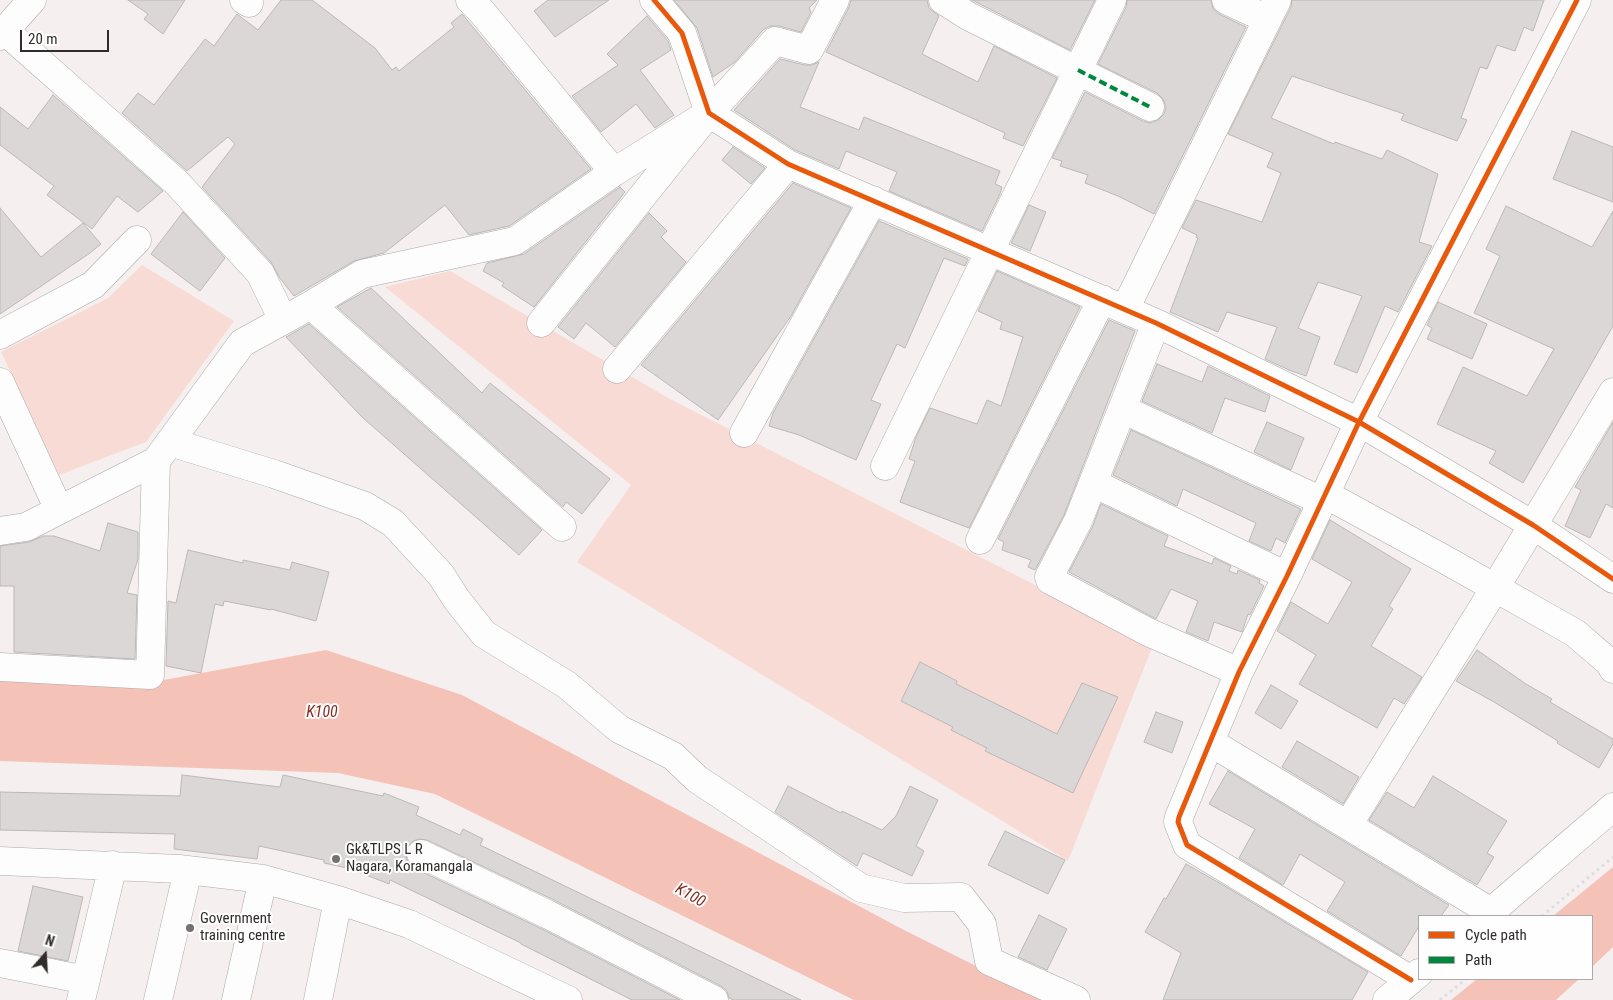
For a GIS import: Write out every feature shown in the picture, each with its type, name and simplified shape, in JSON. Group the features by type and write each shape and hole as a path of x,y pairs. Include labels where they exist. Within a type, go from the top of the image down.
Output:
{"street":[{"path":"32,0 3,33 177,183 260,274 283,320"},
{"path":"470,0 614,172"},
{"path":"654,0 682,33 709,113 788,164 1156,322 1360,422 1533,525 1613,579"},
{"path":"541,322 709,113 775,41 809,50 835,0"},
{"path":"943,0 968,16 1150,107"},
{"path":"885,466 1112,0"},
{"path":"980,540 1113,304 1272,9 1226,0"},
{"path":"1388,1000 1415,976 1187,845 1178,822 1179,816 1239,672 1360,422 1577,0"},
{"path":"0,531 26,527 163,451 242,343 362,274 515,241 614,172 709,113"},
{"path":"618,369 788,164"},
{"path":"744,432 873,200"},
{"path":"0,335 92,285 137,240"},
{"path":"311,305 562,527"},
{"path":"1156,322 1078,521 1049,577 1050,580 1148,632 1239,672"},
{"path":"0,382 59,510"},
{"path":"1348,825 1495,588 1613,392"},
{"path":"1122,409 1323,498 1495,588 1575,633 1610,663 1613,670"},
{"path":"0,667 150,675 163,451"},
{"path":"163,451 274,474 365,506 393,523 441,575 457,600 484,634 567,686 619,729 673,756 697,779 861,888 904,898 961,896 982,924 989,961 1076,1000"},
{"path":"1093,483 1287,576"},
{"path":"1210,742 1348,825 1489,914 1613,807"},
{"path":"421,854 554,918 714,1000"},
{"path":"0,861 188,870 263,879 338,900 409,924 568,1000"},
{"path":"0,964 84,990 113,865"},
{"path":"158,1000 188,870"},
{"path":"236,1000 263,879"},
{"path":"318,1000 338,900"}],"path":[{"path":"1543,915 1613,857"},
{"path":"1440,1000 1465,980"}],"shaded area":[{"path":"142,265 234,321 146,442 59,475 1,352 108,298"},
{"path":"450,271 670,399 1153,645 1068,861 577,562 631,485 385,287"}],"water":[{"name":"K100","path":"326,650 462,695 904,930 1044,1000 854,1000 435,794 338,773 0,761 0,676 153,682"},
{"path":"1613,867 1613,947 1593,966 1593,915 1554,915"},
{"path":"1476,980 1578,980 1556,1000 1451,1000"}],"building":[{"path":"128,0 185,0 163,34 144,19 148,14"},
{"path":"281,0 312,0 375,48 392,70 396,67 399,71 454,27 451,23 462,14 591,169 509,226 469,235 445,205 384,253 354,261 294,296 279,277 271,262 202,187 235,144 228,137 187,171 122,113 138,93 154,105 205,39 214,46 237,14 258,30"},
{"path":"548,0 609,0 555,37 534,11"},
{"path":"674,0 817,0 809,8 811,12 801,32 779,26 770,26 763,30 735,62 713,77 697,28"},
{"path":"851,0 927,0 929,8 939,16 922,54 978,82 994,46 1057,78 1023,146 1003,138 1005,133 826,52"},
{"path":"972,0 1095,0 1070,50"},
{"path":"1127,0 1211,0 1213,9 1219,14 1246,27 1154,214 1118,196 1085,183 1088,175 1060,166 1062,161 1052,158 1085,92 1150,123 1158,120 1164,114 1166,107 1163,99 1157,93 1098,64 1126,7"},
{"path":"1292,0 1544,0 1533,31 1524,27 1515,51 1497,45 1487,69 1480,67 1461,118 1467,120 1457,141 1401,120 1404,114 1292,76 1271,118 1334,144 1335,142 1382,159 1387,150 1438,174 1419,242 1432,246 1398,312 1385,306 1357,373 1334,364 1362,296 1318,282 1298,328 1320,337 1306,376 1265,359 1277,327 1227,312 1218,332 1170,312 1198,238 1196,237 1197,235 1182,228 1196,200 1262,222 1281,173 1267,167 1273,153 1228,134 1291,7"},
{"path":"647,16 668,41 671,50 640,70 674,115 655,128 636,104 601,132 572,96 618,65 607,54"},
{"path":"780,59 805,65 819,62 800,107 859,130 864,117 1000,171 995,184 1002,187 1000,194 982,231 889,191 897,172 846,151 839,169 795,150 734,110"},
{"path":"53,95 163,191 138,212 117,196 92,229 47,195 54,186 0,145 0,107 28,129"},
{"path":"1572,131 1613,147 1613,202 1553,179"},
{"path":"733,147 765,168 751,184 722,160"},
{"path":"793,183 851,208 791,316 718,420 641,365"},
{"path":"620,187 625,192 534,307 502,286 504,283 483,271 487,263 524,254"},
{"path":"1029,205 1046,212 1030,251 1011,243"},
{"path":"1506,206 1592,247 1613,211 1613,326 1523,483 1489,463 1496,451 1437,424 1463,367 1527,396 1554,349 1474,313 1500,256 1486,249"},
{"path":"0,208 41,257 83,223 101,244 0,314"},
{"path":"183,212 225,258 200,291 151,254"},
{"path":"649,213 667,231 661,237 686,262 615,347 586,323 574,339 558,327"},
{"path":"879,221 968,259 965,266 944,258 905,348 897,344 871,400 881,404 856,460 799,435 769,426 773,413"},
{"path":"997,271 1080,307 969,528 900,502 915,461 909,459 916,437 930,408 977,424 987,400 1001,406 1023,337 1000,329 1002,322 978,311"},
{"path":"371,288 482,393 490,383 610,479 582,514 566,502 563,507 337,307"},
{"path":"1438,302 1487,324 1472,359 1427,339 1432,328 1427,325"},
{"path":"1109,320 1135,331 1064,515 1035,570 1028,567 1031,560 1002,550 1004,542 998,539"},
{"path":"309,324 542,530 519,555 362,417 286,337"},
{"path":"1157,364 1202,382 1208,366 1270,396 1265,412 1225,398 1212,433 1142,401"},
{"path":"1267,422 1304,438 1291,470 1254,452"},
{"path":"1613,422 1613,508 1606,504 1590,538 1565,526 1581,490 1575,487"},
{"path":"1131,430 1301,509 1285,543 1276,538 1271,551 1249,541 1256,523 1183,489 1177,506 1113,475"},
{"path":"1101,504 1168,536 1164,546 1212,564 1214,558 1231,566 1229,571 1237,574 1238,570 1260,580 1259,583 1264,586 1250,615 1248,614 1242,632 1214,622 1208,641 1186,632 1198,601 1171,589 1156,619 1069,572 1092,528"},
{"path":"1330,520 1411,569 1389,606 1393,609 1371,646 1422,677 1404,704 1394,698 1377,728 1299,684 1316,655 1277,631 1291,602 1328,624 1352,582 1312,559"},
{"path":"108,523 138,532 138,559 127,593 137,595 135,659 14,652 14,586 0,586 0,546 29,542 43,536 54,536 100,551"},
{"path":"188,550 243,563 243,560 290,570 292,562 329,572 316,621 271,609 224,601 223,606 215,604 201,673 166,666 168,601 176,603"},
{"path":"1477,650 1526,684 1552,699 1550,702 1613,739 1613,744 1599,768 1494,702 1456,681"},
{"path":"920,662 957,681 956,684 1057,734 1082,683 1118,697 1073,793 985,751 987,748 951,730 953,727 901,701"},
{"path":"1271,685 1298,701 1281,729 1255,713"},
{"path":"1156,712 1183,722 1172,753 1144,742"},
{"path":"1297,741 1359,777 1343,804 1282,767"},
{"path":"1228,771 1449,905 1442,915 1418,915 1418,928 1401,956 1327,911 1345,882 1300,854 1283,885 1239,858 1255,829 1209,804"},
{"path":"182,775 280,787 283,775 383,796 384,793 419,807 416,815 460,835 463,829 483,839 480,845 801,1000 734,1000 729,998 727,991 721,986 554,900 427,840 419,839 413,841 407,848 406,856 408,862 414,868 540,928 680,1000 632,1000 521,943 390,880 389,884 351,869 324,863 324,860 259,846 257,859 174,849 175,834 0,830 0,792 180,796"},
{"path":"1433,776 1507,821 1487,853 1494,857 1477,885 1369,820 1387,792 1414,808"},
{"path":"788,786 841,813 842,811 882,830 896,816 910,786 938,800 916,846 924,851 912,876 863,853 857,866 775,812"},
{"path":"1005,831 1065,860 1048,894 988,865"},
{"path":"1186,864 1368,972 1352,1000 1163,1000 1181,953 1145,932"},
{"path":"33,886 83,897 68,961 18,951"},
{"path":"1039,915 1067,929 1047,970 1018,957"}],"marked path":[{"path":"1078,70 1150,107"}],"cycle path":[{"path":"654,0 682,33 709,113 788,164 1156,323 1359,422 1533,525 1613,579"},
{"path":"1411,980 1187,845 1178,822 1239,672 1287,576 1359,422 1577,0"}],"place":[{"name":"Gk&TLPS L R Nagara, Koramangala","path":"336,859"},
{"name":"Government training centre","path":"190,928"}]}
